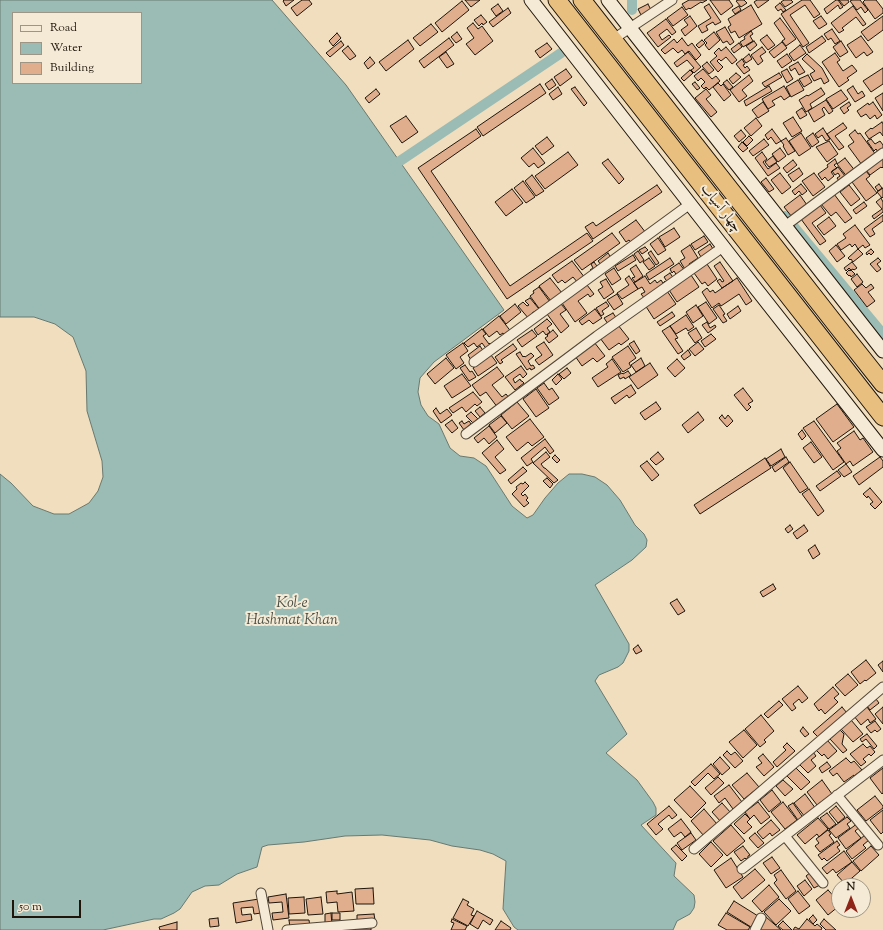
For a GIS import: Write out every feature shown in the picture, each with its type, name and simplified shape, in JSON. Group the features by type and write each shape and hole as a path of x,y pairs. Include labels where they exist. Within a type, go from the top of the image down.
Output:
{"highway":[{"name":"چهار آسیاب","path":"557,0 883,417"},
{"name":"چهار آسیاب","path":"582,0 883,384"}],"street":[{"path":"532,0 723,247 883,450"},
{"path":"608,0 789,223 883,351"},
{"path":"612,40 672,0"},
{"path":"789,223 883,153"},
{"path":"474,362 690,204"},
{"path":"466,434 597,336 723,247"},
{"path":"694,849 883,687"},
{"path":"742,869 883,760"},
{"path":"837,795 878,845"},
{"path":"785,836 823,883"},
{"path":"261,893 268,930"},
{"path":"754,930 761,918"},
{"path":"287,930 372,923"}],"water":[{"name":"Kol-e Hashmat Khan","path":"0,0 272,0 346,85 504,310 434,362 420,378 418,392 421,405 428,416 439,424 450,448 460,456 474,458 486,466 512,506 527,518 533,515 558,483 569,474 582,474 595,477 607,485 620,500 635,525 644,534 647,540 646,547 632,560 595,585 629,644 629,651 623,663 618,667 599,675 595,681 627,734 606,753 637,780 653,802 656,808 656,815 641,825 676,863 674,876 694,895 694,908 690,914 677,921 673,930 518,930 514,927 503,909 506,861 493,854 480,850 452,846 430,840 382,835 345,836 262,847 257,867 237,874 219,885 205,886 192,892 180,909 161,919 154,919 103,930 0,930 0,474 33,506 54,514 69,514 89,503 98,491 103,477 102,461 87,411 86,371 73,337 55,324 34,317 0,317"}],"building":[{"path":"294,0 286,6 283,1"},
{"path":"302,0 309,0 312,4 297,16 291,8"},
{"path":"465,0 480,0 471,7"},
{"path":"689,0 707,0 686,10 682,4"},
{"path":"710,0 729,0 733,6 721,15"},
{"path":"744,0 747,3 741,7 736,1"},
{"path":"757,0 769,0 758,8 754,2"},
{"path":"784,0 791,0 793,2 785,7 781,2"},
{"path":"802,0 810,0 820,14 814,18 805,5 790,15 809,43 803,47 781,14"},
{"path":"838,0 843,7 840,9 838,5 827,14 824,9"},
{"path":"839,0 848,0 849,2 844,6"},
{"path":"860,0 868,10 865,13 861,7 857,10 850,1"},
{"path":"865,0 876,0 883,9 883,13 875,19 863,2"},
{"path":"462,1 469,10 442,32 435,23"},
{"path":"780,3 786,10 783,12 781,9 778,11 775,7"},
{"path":"498,4 503,11 496,16 491,9"},
{"path":"648,4 652,12 642,17 638,9"},
{"path":"709,4 721,22 715,25 713,22 706,26 708,30 702,33 698,26 711,18 704,7"},
{"path":"751,5 762,24 739,38 735,31 731,33 728,27 731,25 728,19"},
{"path":"739,6 741,10 735,14 732,10"},
{"path":"853,6 866,24 863,26 856,17 842,28 844,30 839,33 831,23"},
{"path":"682,7 688,15 673,26 667,18"},
{"path":"508,8 511,13 493,27 489,22"},
{"path":"481,15 487,22 483,25 482,23 479,26 474,20"},
{"path":"690,16 697,26 685,36 681,30 688,25 684,20"},
{"path":"821,16 827,24 819,29 813,21"},
{"path":"883,16 883,30 868,41 861,32"},
{"path":"780,18 796,39 786,46 782,41 785,39 774,23"},
{"path":"666,19 676,32 672,35 667,29 659,35 662,40 669,35 671,37 658,47 647,33"},
{"path":"473,23 478,29 482,26 493,41 475,55 466,44 474,38 467,28"},
{"path":"431,24 438,32 420,46 413,38"},
{"path":"725,27 734,42 730,45 727,41 723,43 716,32"},
{"path":"832,29 840,41 835,44 831,38 828,40 824,34"},
{"path":"751,31 753,34 750,36 753,41 743,47 740,42 745,39 744,37"},
{"path":"457,32 462,39 456,43 451,37"},
{"path":"714,32 720,40 709,50 705,45 707,43 704,40"},
{"path":"337,33 341,38 333,46 329,41"},
{"path":"767,35 775,45 768,50 760,40"},
{"path":"822,36 826,41 809,53 806,47"},
{"path":"861,36 873,52 867,56 864,52 856,58 847,45"},
{"path":"449,38 454,45 424,68 419,61"},
{"path":"682,38 688,46 692,43 701,55 696,60 689,51 685,54 682,50 678,53 673,48 665,54 661,50 674,39 677,43"},
{"path":"408,40 414,49 386,71 379,62"},
{"path":"702,40 705,43 699,48 696,45"},
{"path":"341,41 344,45 330,57 326,53"},
{"path":"754,41 757,45 750,51 746,46"},
{"path":"841,41 848,52 840,57 833,47"},
{"path":"782,42 787,48 774,58 769,52"},
{"path":"547,43 552,49 540,58 535,51"},
{"path":"739,43 742,47 734,53 731,49"},
{"path":"800,45 806,53 794,61 789,54"},
{"path":"348,46 356,56 350,60 342,51"},
{"path":"726,47 737,60 732,64 726,57 721,61 719,59 717,61 723,67 718,72 710,62 717,56 714,53 719,48 721,51"},
{"path":"762,47 766,52 760,56 763,61 758,65 751,55"},
{"path":"446,52 454,64 447,68 439,57"},
{"path":"688,52 701,67 694,73 691,70 694,68 687,60 677,67 674,63"},
{"path":"835,53 840,60 837,62 843,71 852,65 857,71 847,78 849,80 839,87 822,62"},
{"path":"749,54 752,59 746,63 743,59"},
{"path":"787,54 792,61 782,68 777,61"},
{"path":"807,54 822,68 829,81 824,84 821,78 814,81 810,74 815,71 802,59"},
{"path":"370,57 375,63 368,69 364,63"},
{"path":"742,59 745,64 743,65 745,68 747,66 750,70 744,74 736,64"},
{"path":"707,62 714,70 709,74 702,66"},
{"path":"798,62 805,72 799,75 795,68 791,71 789,67"},
{"path":"883,68 883,84 871,92 863,81"},
{"path":"566,69 572,77 560,86 554,77"},
{"path":"703,69 712,79 716,76 720,81 709,90 706,87 704,89 701,86 705,82 701,78 698,81 694,76"},
{"path":"787,69 793,79 787,83 781,72"},
{"path":"690,70 693,73 684,81 681,78"},
{"path":"736,73 741,77 733,84 729,79"},
{"path":"779,73 782,77 765,87 762,83"},
{"path":"749,75 753,81 742,90 747,96 739,102 730,90"},
{"path":"808,75 812,82 804,87 799,79"},
{"path":"552,79 556,85 549,90 545,84"},
{"path":"727,80 733,87 729,90 723,83"},
{"path":"798,80 804,90 791,97 786,87"},
{"path":"695,82 700,88 697,90 692,84"},
{"path":"718,83 721,86 723,84 731,95 724,101 713,87"},
{"path":"540,84 546,93 483,136 477,127"},
{"path":"769,86 772,91 746,106 744,101"},
{"path":"784,86 790,96 784,100 781,96 772,101 775,105 768,109 762,99"},
{"path":"853,86 858,94 862,91 865,96 855,102 847,90"},
{"path":"558,87 562,94 553,100 549,94"},
{"path":"575,87 587,103 584,106 571,89"},
{"path":"821,88 825,94 810,104 812,108 806,112 799,100"},
{"path":"376,89 380,94 369,103 365,98"},
{"path":"706,89 711,95 706,99 717,112 711,117 695,98"},
{"path":"841,90 848,99 833,109 826,99"},
{"path":"883,93 883,111 875,98"},
{"path":"826,100 833,111 829,114 824,107 822,109 825,115 814,122 808,111"},
{"path":"763,102 769,111 758,118 752,110"},
{"path":"849,102 851,105 847,108 849,110 844,114 840,108"},
{"path":"873,102 882,115 877,119 875,115 870,119 866,114 861,117 857,111 868,103 869,105"},
{"path":"802,108 807,115 800,119 796,112"},
{"path":"406,116 418,132 402,143 390,126"},
{"path":"793,117 802,131 792,137 783,123"},
{"path":"756,118 762,126 751,136 744,128"},
{"path":"882,122 883,136 880,132 869,139 865,133"},
{"path":"843,123 847,128 835,136 844,147 839,150 827,134"},
{"path":"823,128 830,139 826,141 822,135 818,138 815,134"},
{"path":"476,129 481,136 431,171 510,286 587,233 593,241 507,299 418,168"},
{"path":"772,129 781,141 776,144 771,137 768,140 765,135"},
{"path":"741,130 746,136 739,142 734,136"},
{"path":"855,130 858,134 860,133 876,155 862,165 848,146 854,142 849,135"},
{"path":"801,133 811,148 799,156 789,141"},
{"path":"813,133 819,142 812,147 806,138"},
{"path":"749,136 753,140 747,146 743,142"},
{"path":"547,137 554,146 542,155 535,146"},
{"path":"786,138 795,151 788,155 781,141"},
{"path":"764,139 769,145 753,156 749,151"},
{"path":"871,139 875,144 880,141 883,148 878,152 876,149 874,151 867,141"},
{"path":"829,141 838,154 827,162 816,147"},
{"path":"742,142 748,148 743,152 738,147"},
{"path":"533,148 545,163 538,168 534,163 529,167 521,158"},
{"path":"780,148 786,156 778,162 772,154"},
{"path":"568,152 578,165 545,189 535,176"},
{"path":"762,152 767,159 763,162 768,169 776,163 780,168 768,176 755,158"},
{"path":"773,156 777,162 769,167 765,162"},
{"path":"845,158 856,172 848,178 837,164"},
{"path":"882,158 883,167 870,175 866,170"},
{"path":"608,159 624,179 619,184 602,163"},
{"path":"835,159 837,163 834,165 837,168 831,172 834,176 828,181 825,177 822,180 818,174 828,167 827,165"},
{"path":"793,160 797,165 787,173 783,168"},
{"path":"838,167 845,176 839,181 837,178 840,176 838,173 835,175 832,171"},
{"path":"799,168 803,174 793,182 788,175"},
{"path":"866,171 870,176 866,179 877,193 866,201 852,182"},
{"path":"780,173 791,187 782,194 771,180"},
{"path":"814,173 825,187 813,196 802,181"},
{"path":"532,175 544,191 536,196 525,181"},
{"path":"766,178 774,189 769,192 761,182"},
{"path":"523,181 535,197 526,203 514,188"},
{"path":"801,184 807,191 802,195 799,191 795,195 792,191"},
{"path":"879,184 882,188 878,191 875,187"},
{"path":"657,185 662,192 593,239 585,227 593,222 596,226"},
{"path":"849,185 860,199 851,206 840,192"},
{"path":"883,188 883,197 882,198 877,192"},
{"path":"512,189 523,203 506,216 495,202"},
{"path":"834,194 852,218 845,223 836,212 831,216 821,204"},
{"path":"800,195 807,205 792,217 784,207"},
{"path":"881,198 883,202 883,212 874,219 872,216 882,209 876,202"},
{"path":"864,202 867,206 856,214 853,210"},
{"path":"820,205 826,213 812,223 826,241 820,245 801,219"},
{"path":"883,215 883,221 872,229 875,234 870,237 864,229"},
{"path":"829,217 836,226 824,235 817,226"},
{"path":"636,220 646,233 632,244 629,240 626,242 619,232"},
{"path":"855,225 870,245 865,248 863,245 858,249 855,244 852,247 850,244 841,250 837,244 846,238 843,234"},
{"path":"674,228 680,237 665,247 659,237"},
{"path":"612,233 620,243 582,270 574,260"},
{"path":"704,236 708,242 695,250 691,244"},
{"path":"658,238 666,250 658,255 650,244"},
{"path":"710,244 713,249 701,257 698,252"},
{"path":"690,245 698,258 689,264 691,268 686,271 680,261 685,258 681,251"},
{"path":"836,245 845,256 837,262 829,251"},
{"path":"645,247 648,250 642,254 639,250"},
{"path":"858,249 863,254 853,262 848,258"},
{"path":"871,249 874,252 871,255 869,253 867,255 866,253"},
{"path":"638,251 644,260 640,263 634,254"},
{"path":"651,251 659,263 656,265 648,253"},
{"path":"608,253 612,259 602,266 598,261"},
{"path":"633,255 636,260 618,271 615,266"},
{"path":"649,258 655,266 649,270 643,262"},
{"path":"670,258 674,264 649,280 646,274"},
{"path":"878,258 881,261 877,264 881,269 877,272 870,264"},
{"path":"572,261 585,278 578,283 573,277 565,283 562,280 558,283 552,275"},
{"path":"594,262 599,269 593,273 590,270 593,268 591,264"},
{"path":"720,262 733,281 722,288 717,281 720,279 722,282 724,281 714,266"},
{"path":"852,262 857,268 851,270 849,268 846,271 844,268"},
{"path":"679,263 685,271 677,276 674,271 672,273 670,269"},
{"path":"707,264 717,279 708,286 705,282 702,284 694,273"},
{"path":"636,265 643,276 635,282 632,278 635,277 630,269"},
{"path":"614,268 621,279 612,285 605,274"},
{"path":"849,270 855,274 851,277 846,273"},
{"path":"670,273 674,279 668,283 664,277"},
{"path":"857,274 863,282 857,287 851,279"},
{"path":"691,275 699,287 677,302 669,290"},
{"path":"629,276 638,289 622,299 617,293 629,285 625,279"},
{"path":"645,276 650,284 655,280 657,283 661,280 663,283 665,281 667,284 645,299 641,294 645,292 642,287 638,289 634,283"},
{"path":"550,278 562,293 551,301 539,286"},
{"path":"737,278 752,301 746,305 739,294 721,306 719,303 712,308 702,292 707,288 710,292 713,290 715,293"},
{"path":"606,279 614,292 604,299 598,290 603,287 600,282"},
{"path":"862,284 866,288 871,284 874,288 868,292 875,301 867,307 854,290"},
{"path":"587,285 594,294 590,297 588,294 578,301 587,313 575,322 562,303"},
{"path":"539,287 550,302 541,311 530,296 534,293 533,291"},
{"path":"667,291 676,304 654,319 645,305"},
{"path":"617,294 623,304 614,310 607,300"},
{"path":"530,298 539,309 532,313 534,315 529,319 518,306 523,302 527,306 529,305 525,301"},
{"path":"606,302 609,306 602,311 604,314 601,316 596,308"},
{"path":"706,302 717,318 709,324 698,307"},
{"path":"515,304 521,312 506,324 500,316"},
{"path":"561,304 566,310 560,314 569,326 561,333 547,314"},
{"path":"696,305 703,316 693,323 686,312"},
{"path":"719,305 725,314 723,315 727,321 723,323 713,309"},
{"path":"738,306 741,311 730,319 727,314"},
{"path":"595,309 602,318 593,324 589,320 582,325 579,321"},
{"path":"672,312 675,316 660,326 657,322"},
{"path":"613,313 617,319 608,324 604,318"},
{"path":"686,315 694,327 688,331 686,328 676,334 670,326"},
{"path":"499,316 512,333 506,337 503,333 500,335 497,331 489,337 483,329"},
{"path":"547,319 552,324 547,328 550,332 546,335 543,331 538,335 534,329"},
{"path":"707,322 710,328 715,325 716,327 708,333 702,325"},
{"path":"618,325 629,339 621,345 619,343 609,350 600,338"},
{"path":"670,326 678,338 675,339 683,351 678,354 662,331"},
{"path":"696,328 702,338 695,343 688,333"},
{"path":"482,329 486,334 483,336 493,347 488,351 482,343 477,347 474,343 468,347 464,343"},
{"path":"532,330 537,336 522,347 517,340"},
{"path":"553,330 558,336 549,343 545,338"},
{"path":"711,334 716,339 705,347 701,341"},
{"path":"634,341 640,351 636,354 629,344"},
{"path":"544,342 553,355 539,365 535,360 542,355 536,347"},
{"path":"594,342 605,356 597,362 593,358 582,366 575,356"},
{"path":"698,342 704,349 695,356 689,349"},
{"path":"463,343 468,351 460,357 464,363 456,369 446,355"},
{"path":"513,344 517,349 501,360 503,362 500,364 495,357"},
{"path":"480,346 484,352 471,360 468,355"},
{"path":"628,346 636,358 629,363 631,367 623,372 612,357"},
{"path":"688,350 691,355 684,360 681,356"},
{"path":"520,352 523,357 531,353 534,356 528,361 531,366 533,365 535,368 531,370 530,368 527,370 516,354"},
{"path":"491,355 497,363 478,376 473,368"},
{"path":"446,358 454,368 435,384 427,374"},
{"path":"641,358 645,366 636,372 631,365"},
{"path":"612,359 621,372 598,387 592,378 608,367 606,364"},
{"path":"677,359 685,368 675,377 667,368"},
{"path":"650,363 658,375 638,389 629,377"},
{"path":"465,365 476,377 469,381 460,368"},
{"path":"521,366 527,374 523,378 520,374 513,379 515,383 520,379 524,383 515,390 505,377"},
{"path":"497,367 504,376 492,385 502,397 506,394 510,399 498,408 486,392 480,396 472,385"},
{"path":"567,368 571,373 564,379 559,374"},
{"path":"628,371 631,375 625,379 624,377 620,379 618,375"},
{"path":"462,374 471,386 452,398 444,386"},
{"path":"558,374 562,379 556,385 552,380"},
{"path":"544,383 549,390 552,388 559,398 549,405 537,388"},
{"path":"631,385 636,393 629,398 627,395 615,404 611,398"},
{"path":"743,388 753,401 748,404 751,407 747,411 734,395"},
{"path":"536,389 549,408 536,417 523,399"},
{"path":"473,392 482,402 477,406 475,404 466,412 462,407 453,413 449,408"},
{"path":"517,402 529,416 512,429 501,415"},
{"path":"656,402 661,409 645,420 640,413"},
{"path":"837,404 854,427 833,442 816,419"},
{"path":"480,407 485,413 480,417 475,411"},
{"path":"436,408 440,414 447,409 452,415 441,423 433,411"},
{"path":"471,412 478,419 473,423 466,416"},
{"path":"698,412 704,420 688,433 682,425"},
{"path":"722,415 725,419 728,415 733,421 727,427 719,418"},
{"path":"501,416 507,423 495,433 489,425"},
{"path":"530,419 544,437 532,446 528,442 517,451 506,437"},
{"path":"452,420 458,428 452,433 445,425"},
{"path":"462,421 464,424 469,421 471,424 464,430 459,423"},
{"path":"814,421 844,462 833,470 803,428"},
{"path":"489,426 497,437 489,444 484,438 478,443 474,438"},
{"path":"802,430 806,436 802,440 798,434"},
{"path":"854,431 860,440 863,438 873,452 853,466 850,461 846,464 837,451 841,448 837,443"},
{"path":"545,439 554,451 550,454 545,447 531,459 533,462 527,466 521,458"},
{"path":"497,440 504,449 495,457 506,470 500,474 482,453"},
{"path":"811,442 822,457 814,463 803,448"},
{"path":"781,449 785,457 771,466 766,459"},
{"path":"546,452 550,457 541,464 558,480 554,483 533,463"},
{"path":"658,452 664,459 656,465 650,459"},
{"path":"555,455 560,460 557,463 552,458"},
{"path":"786,457 789,462 775,472 772,467"},
{"path":"880,457 883,461 883,467 859,485 853,476"},
{"path":"765,458 771,468 700,514 694,505"},
{"path":"647,461 659,475 652,481 640,466"},
{"path":"790,462 808,488 800,493 783,468"},
{"path":"846,464 852,472 844,477 838,470"},
{"path":"523,467 527,471 511,484 508,480"},
{"path":"837,471 841,476 820,491 816,486"},
{"path":"547,478 553,484 550,488 543,481"},
{"path":"525,482 529,486 521,494 523,496 525,494 528,498 526,500 529,503 524,507 512,494 517,489 516,487"},
{"path":"870,488 882,502 875,509 870,504 873,502 868,496 867,498 863,494"},
{"path":"809,489 824,511 818,516 802,494"},
{"path":"790,525 793,529 788,533 785,529"},
{"path":"804,525 808,531 797,539 793,533"},
{"path":"815,545 820,554 813,559 808,550"},
{"path":"773,584 776,589 763,597 760,592"},
{"path":"677,599 685,611 678,615 670,603"},
{"path":"638,645 642,651 636,654 633,649"},
{"path":"866,660 876,673 860,684 851,672"},
{"path":"883,661 883,672 878,665"},
{"path":"848,674 858,685 845,696 835,685"},
{"path":"798,686 808,698 802,703 799,699 793,704 796,708 792,711 782,699"},
{"path":"833,687 839,694 834,698 838,702 825,714 821,709 819,711 814,704"},
{"path":"876,699 879,703 870,710 867,706"},
{"path":"779,701 783,705 768,718 764,714"},
{"path":"842,707 847,713 819,738 813,732"},
{"path":"867,707 876,719 870,723 868,719 861,725 854,716"},
{"path":"883,707 883,724 875,714"},
{"path":"761,715 774,731 764,740 766,742 760,747 745,729"},
{"path":"851,720 863,734 853,742 841,729"},
{"path":"875,721 881,729 877,732 875,730 871,733 866,727"},
{"path":"803,727 809,734 805,737 800,731"},
{"path":"744,730 757,745 743,758 729,742"},
{"path":"840,730 844,734 842,744 847,750 843,753 830,739"},
{"path":"867,734 877,746 874,749 866,739 862,742 860,739"},
{"path":"827,740 837,751 828,759 824,754 822,756 815,749"},
{"path":"787,743 795,751 777,767 773,762 786,750 783,747"},
{"path":"863,744 867,748 870,746 875,752 871,756 869,754 863,759 866,762 861,766 850,754"},
{"path":"727,751 731,755 735,752 743,761 735,768 723,755"},
{"path":"813,752 816,756 811,760 816,766 808,773 799,764"},
{"path":"763,754 774,767 764,776 756,767 762,763 758,758"},
{"path":"720,757 730,768 722,775 713,764"},
{"path":"846,758 851,763 854,761 862,770 844,782 837,773 833,776 829,771"},
{"path":"827,762 831,767 822,773 819,768"},
{"path":"711,764 720,774 714,779 708,773 695,786 691,782"},
{"path":"796,768 810,782 801,790 787,776"},
{"path":"883,768 883,793 882,794 870,778"},
{"path":"747,773 759,787 744,799 732,785"},
{"path":"718,777 724,783 711,795 705,788"},
{"path":"783,780 793,789 785,796 776,786"},
{"path":"822,780 832,794 817,805 807,792"},
{"path":"729,785 742,802 733,809 725,798 719,803 714,796"},
{"path":"690,786 706,803 691,818 674,800"},
{"path":"772,790 781,802 769,812 760,800"},
{"path":"805,794 816,809 805,817 794,803"},
{"path":"875,796 883,808 866,821 857,810"},
{"path":"758,802 770,817 761,824 754,815 750,819 745,812"},
{"path":"783,802 797,820 785,829 771,812"},
{"path":"722,803 731,813 721,822 712,812"},
{"path":"793,803 804,819 800,823 788,806"},
{"path":"669,806 677,815 672,819 669,815 658,824 663,829 656,835 647,824"},
{"path":"836,806 845,817 838,823 829,812"},
{"path":"704,809 717,824 704,836 691,821"},
{"path":"883,810 883,832 881,834 870,820"},
{"path":"827,813 836,824 829,829 820,818"},
{"path":"745,814 750,819 747,822 752,827 744,834 734,824"},
{"path":"847,817 851,821 847,824 850,828 836,838 829,830"},
{"path":"818,818 828,829 819,837 817,834 805,844 797,835"},
{"path":"681,819 691,832 685,837 681,832 674,837 668,829"},
{"path":"771,820 780,830 772,836 770,833 763,839 757,832"},
{"path":"858,823 860,827 855,831 861,838 846,849 838,838"},
{"path":"731,825 745,841 727,856 713,841"},
{"path":"828,830 831,834 829,835 834,842 820,852 815,846 819,843 816,839"},
{"path":"691,833 696,840 682,850 677,843"},
{"path":"755,833 764,843 758,848 749,838"},
{"path":"865,835 869,840 863,845 866,848 852,859 846,851"},
{"path":"837,841 840,845 837,847 840,851 827,861 824,858 822,860 818,855"},
{"path":"711,842 723,855 711,867 699,854"},
{"path":"676,845 687,856 682,861 671,849"},
{"path":"743,846 750,855 748,858 741,861 734,852"},
{"path":"871,846 879,855 861,871 853,861"},
{"path":"844,851 852,862 836,873 833,869 827,874 822,868"},
{"path":"772,857 780,868 771,874 763,863"},
{"path":"731,858 743,877 726,888 714,870"},
{"path":"852,862 860,871 852,878 840,878 837,875"},
{"path":"755,869 765,880 742,899 733,887"},
{"path":"781,870 796,891 786,899 774,883 777,880 774,875"},
{"path":"811,872 820,885 814,888 806,876"},
{"path":"805,880 812,889 804,896 797,886"},
{"path":"769,885 779,897 762,912 752,901"},
{"path":"373,888 374,904 356,904 355,889"},
{"path":"828,890 831,893 831,913 828,915 816,900"},
{"path":"337,891 337,894 352,892 354,911 338,912 337,902 327,903 326,892"},
{"path":"798,891 810,906 799,914 788,899"},
{"path":"286,894 289,918 273,920 272,913 283,912 282,902 269,903 268,897"},
{"path":"304,897 305,913 289,914 288,898"},
{"path":"321,897 323,914 308,915 306,899"},
{"path":"259,899 261,913 254,914 253,907 241,908 242,915 251,914 252,920 236,923 233,903"},
{"path":"463,899 469,902 467,905 474,909 471,915 474,916 468,926 453,918"},
{"path":"779,899 791,911 776,925 764,912"},
{"path":"734,901 758,916 751,927 727,912"},
{"path":"477,911 493,920 490,925 483,920 478,929 470,924"},
{"path":"331,913 332,925 325,925 325,914"},
{"path":"332,913 340,913 340,920 332,920"},
{"path":"726,913 750,927 748,930 727,930 718,925"},
{"path":"374,914 375,920 357,922 357,915"},
{"path":"813,915 817,920 813,924 809,919"},
{"path":"766,917 781,930 759,930"},
{"path":"218,918 219,926 210,927 209,919"},
{"path":"452,919 467,926 465,930 451,930 454,923 451,922"},
{"path":"807,919 815,926 817,924 822,928 821,930 793,930 795,927 799,929"},
{"path":"824,919 836,930 826,930 820,924"},
{"path":"289,920 309,920 310,927 290,928"},
{"path":"501,921 511,928 510,930 495,930"},
{"path":"783,921 792,930 783,930 778,926"},
{"path":"177,922 177,930 160,930 159,927"},
{"path":"355,927 371,927 371,930 355,930"}],"waterway":[{"path":"632,0 632,10"},
{"path":"388,169 561,53"},
{"path":"785,216 883,334"}]}
